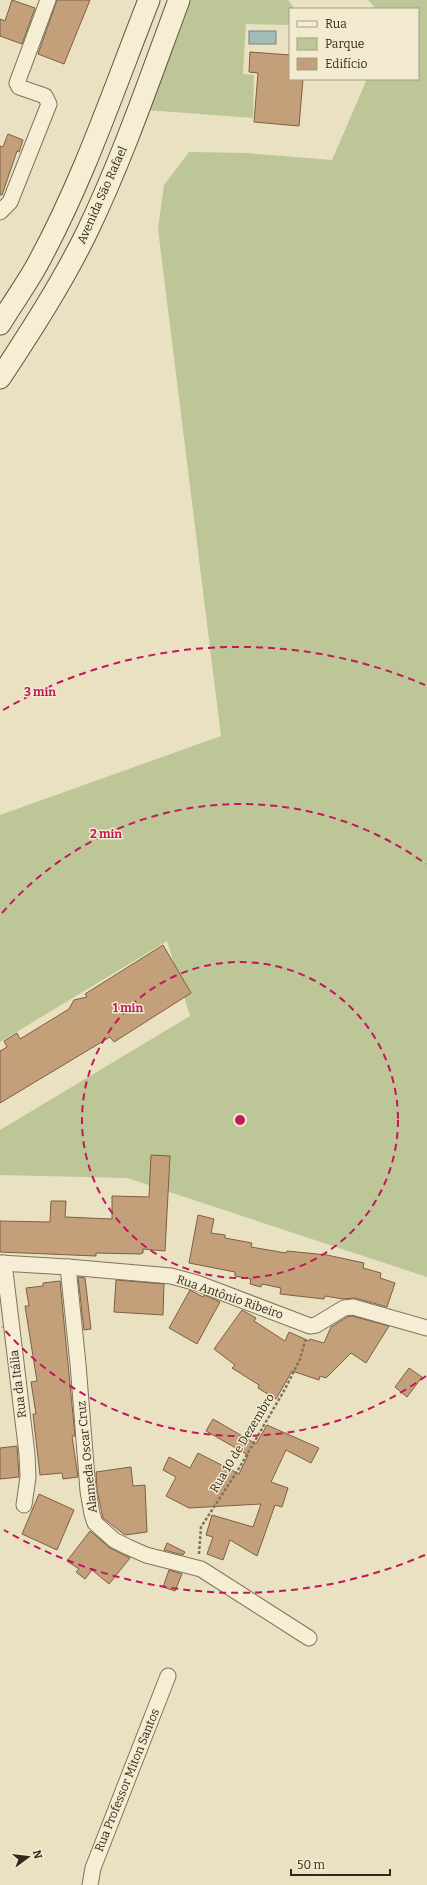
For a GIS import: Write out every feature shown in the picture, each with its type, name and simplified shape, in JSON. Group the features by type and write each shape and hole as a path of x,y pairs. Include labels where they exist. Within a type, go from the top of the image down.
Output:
{"main road":[{"path":"0,324 37,265 82,170 149,0"},
{"name":"Avenida São Rafael","path":"0,378 37,323 86,232 120,156 179,0"}],"street":[{"path":"0,212 10,202 49,104 45,96 19,87 17,83 48,0"},
{"name":"Rua Antônio Ribeiro","path":"2,1263 159,1274 198,1283 310,1326"},
{"name":"Rua da Itália","path":"2,1263 27,1454 28,1477 24,1506"},
{"name":"Alameda Oscar Cruz","path":"68,1267 78,1364 88,1490 95,1523 114,1540 146,1555 201,1569 309,1638"},
{"path":"310,1326 316,1325 344,1308 353,1307 427,1328"},
{"name":"Rua Professor Miton Santos","path":"90,1885 93,1868 168,1676"}],"path":[{"name":"Rua 10 de Dezembro","path":"201,1569 198,1550 201,1527 238,1470 277,1400 285,1389 300,1360 310,1326"}],"green space":[{"path":"191,0 288,0 294,8 289,8 289,25 246,24 243,74 254,75 253,118 147,110"},
{"path":"368,0 427,0 427,1277 127,1178 0,1175 0,1130 190,1016 167,941 0,1042 0,815 221,736 158,229 164,185 189,152 246,153 332,160 367,80 419,80 419,8 375,8"}],"water":[{"path":"249,31 276,31 276,44 249,44"}],"building":[{"path":"12,0 35,8 22,44 0,36 0,19 5,21"},
{"path":"57,0 90,0 64,64 38,54"},
{"path":"250,52 289,55 289,80 303,80 299,126 254,122 258,73 249,72"},
{"path":"8,134 23,140 19,152 17,151 2,195 0,195 0,146 3,147"},
{"path":"163,945 191,993 114,1042 110,1037 0,1103 0,1051 7,1047 4,1041 17,1033 20,1039 69,1009 74,1000 87,997 85,994"},
{"path":"151,1155 170,1156 165,1251 143,1249 143,1253 140,1254 96,1253 96,1256 0,1252 0,1221 50,1222 51,1201 66,1201 65,1217 112,1219 112,1196 149,1197"},
{"path":"198,1215 214,1219 211,1233 225,1235 225,1238 252,1243 251,1247 286,1253 287,1251 327,1255 364,1263 363,1268 381,1273 380,1278 395,1283 387,1307 355,1298 343,1299 325,1296 324,1299 280,1294 281,1288 262,1284 261,1287 250,1284 251,1279 235,1276 235,1272 189,1263"},
{"path":"78,1277 85,1278 91,1329 84,1330"},
{"path":"116,1280 164,1284 163,1315 114,1312"},
{"path":"60,1281 75,1436 72,1436 78,1477 63,1479 62,1473 40,1475 33,1414 36,1414 31,1382 37,1381 25,1306 29,1306 26,1288 43,1286 43,1283"},
{"path":"190,1290 203,1297 204,1295 220,1302 197,1344 169,1328"},
{"path":"242,1310 256,1318 254,1321 285,1341 289,1332 309,1341 310,1339 324,1343 331,1327 347,1317 352,1316 389,1326 366,1363 351,1353 326,1378 320,1376 319,1380 292,1371 276,1399 258,1388 259,1385 232,1368 235,1365 214,1349"},
{"path":"409,1368 422,1377 407,1397 395,1387"},
{"path":"213,1419 256,1444 267,1425 319,1448 311,1463 286,1450 271,1482 288,1488 282,1507 275,1505 257,1556 230,1540 223,1560 207,1554 213,1537 206,1535 212,1515 253,1527 261,1504 189,1508 166,1496 176,1477 163,1470 169,1457 190,1468 198,1453 239,1474 248,1455 206,1431"},
{"path":"17,1446 19,1477 0,1479 0,1448"},
{"path":"131,1467 133,1486 145,1485 147,1532 125,1535 103,1518 97,1490 96,1472"},
{"path":"39,1494 74,1510 57,1550 22,1534"},
{"path":"90,1531 110,1548 130,1558 109,1584 92,1570 85,1579 76,1572 79,1569 67,1561"},
{"path":"167,1543 185,1552 183,1555 164,1550"},
{"path":"169,1570 182,1574 175,1591 163,1587"}]}
